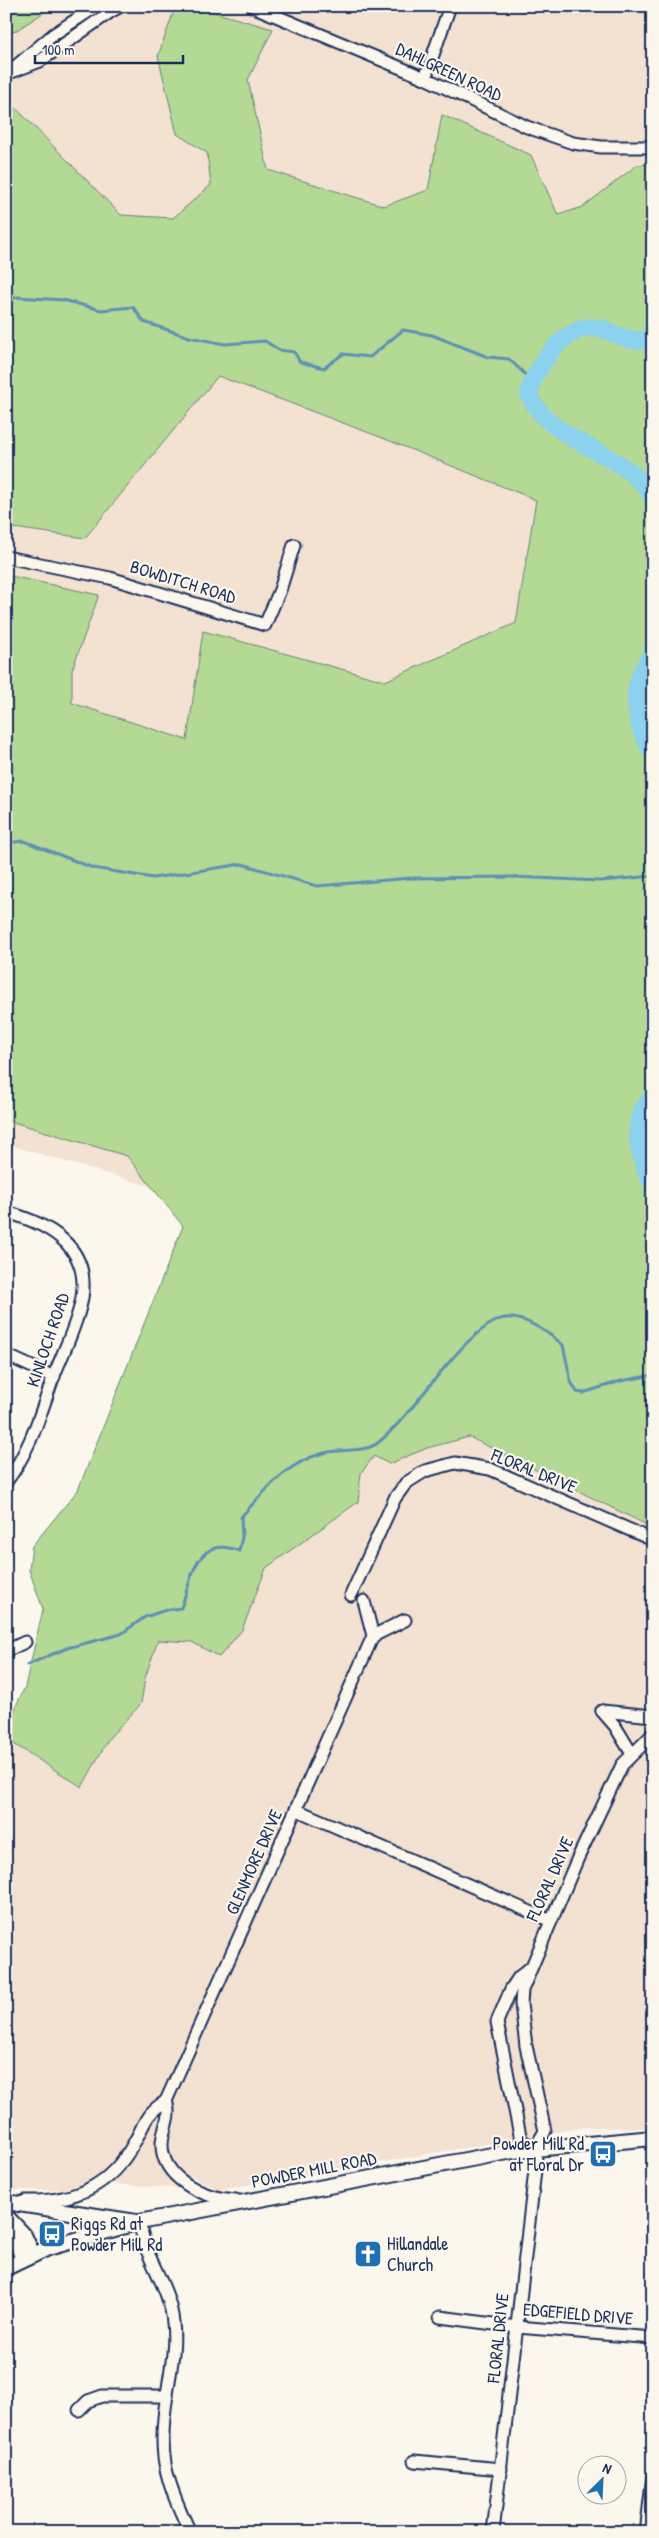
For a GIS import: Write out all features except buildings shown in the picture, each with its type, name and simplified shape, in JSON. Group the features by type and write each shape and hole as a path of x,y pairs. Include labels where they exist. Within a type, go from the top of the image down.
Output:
{"main road":[{"name":"POWDER MILL ROAD","path":"6,2268 28,2257 139,2222 535,2148 653,2138"},
{"path":"6,2201 139,2222"},
{"path":"6,2216 24,2235 28,2257"},
{"path":"6,2230 28,2257"}],"street":[{"path":"7,73 54,34 97,6"},
{"path":"7,73 40,61 121,6"},
{"name":"DAHLGREEN ROAD","path":"252,6 424,78 527,127 573,143 601,147 653,147"},
{"path":"424,78 450,6"},
{"name":"BOWDITCH ROAD","path":"6,557 110,578 265,625 280,590 294,545"},
{"name":"KINLOCH ROAD","path":"6,1212 31,1218 49,1227 72,1250 80,1269 83,1294 81,1306 27,1449 6,1482"},
{"path":"6,1355 54,1377"},
{"name":"FLORAL DRIVE","path":"351,1595 395,1498 406,1484 425,1471 455,1463 490,1470 653,1540"},
{"path":"364,1601 373,1636 405,1620"},
{"name":"GLENMORE DRIVE","path":"166,2101 373,1636"},
{"path":"6,1651 25,1642"},
{"path":"632,1754 615,1726 602,1711 653,1716"},
{"name":"FLORAL DRIVE","path":"493,2532 536,2162 535,2148 546,2131 526,2046 521,2004 522,1990 622,1764 653,1734"},
{"path":"297,1810 551,1921"},
{"name":"FLORAL DRIVE","path":"532,1966 519,1977 511,1989 497,2022 521,2140 535,2148"},
{"path":"6,2201 33,2201 74,2196 101,2184 128,2154 150,2111 166,2101 170,2111 162,2143 165,2162 177,2176 195,2190 211,2197 255,2201"},
{"path":"139,2222 148,2253 166,2291 174,2325 173,2360 163,2440 164,2467 169,2487 190,2532"},
{"name":"EDGEFIELD DRIVE","path":"440,2317 517,2327 653,2338"},
{"path":"79,2410 88,2401 102,2396 167,2396"},
{"path":"414,2461 501,2469"},
{"path":"646,2532 653,2476"}],"shaded area":[{"path":"6,6 653,6 653,2128 586,2127 219,2190 192,2176 184,2189 113,2184 104,2174 85,2184 58,2190 6,2190 6,1736 204,1202 6,1144"}],"green space":[{"path":"6,6 54,6 6,37"},
{"path":"175,8 206,10 273,29 248,80 268,170 384,206 428,190 442,115 531,155 558,215 583,207 637,165 653,164 653,1528 469,1437 427,1448 389,1464 374,1456 361,1473 358,1502 266,1568 242,1630 219,1657 192,1642 158,1640 145,1678 141,1704 109,1738 82,1787 6,1739 6,1727 25,1687 43,1609 29,1570 32,1546 78,1490 183,1226 127,1156 6,1120 6,575 99,595 72,670 72,703 187,740 203,631 385,681 516,623 536,500 380,437 218,376 85,538 6,527 6,103 9,101 121,215 173,218 211,185 207,153 177,134 158,56"}],"waterway":[{"path":"6,301 17,297 63,300 101,310 133,307 144,322 189,337 225,344 265,341 279,350 294,352 300,362 324,368 343,354 370,357 403,330 432,335 488,357 509,359 532,381"},
{"path":"653,336 646,339 632,340 598,328 587,328 575,332 553,349 544,361 532,384 529,395 540,413 555,426 572,438 625,468 641,481 653,498"},
{"path":"653,654 645,665 640,677 636,703 641,729 653,753"},
{"path":"6,843 24,841 93,868 153,878 242,864 317,886 411,878 513,877 601,881 653,876"},
{"path":"653,1096 643,1110 638,1125 640,1149 645,1168 653,1183"},
{"path":"27,1665 67,1648 121,1634 145,1617 166,1610 181,1608 193,1572 205,1554 213,1549 225,1547 239,1551 242,1537 241,1517 268,1487 288,1470 311,1457 324,1453 366,1448 379,1442 393,1429 467,1342 498,1320 514,1318 532,1324 563,1345 571,1382 577,1392 583,1393 621,1381 653,1375"}],"place":[{"name":"Powder Mill Rd at Floral Dr","path":"603,2154"},
{"name":"Riggs Rd at Powder Mill Rd","path":"52,2234"},
{"name":"Hillandale Church","path":"368,2254"}]}
